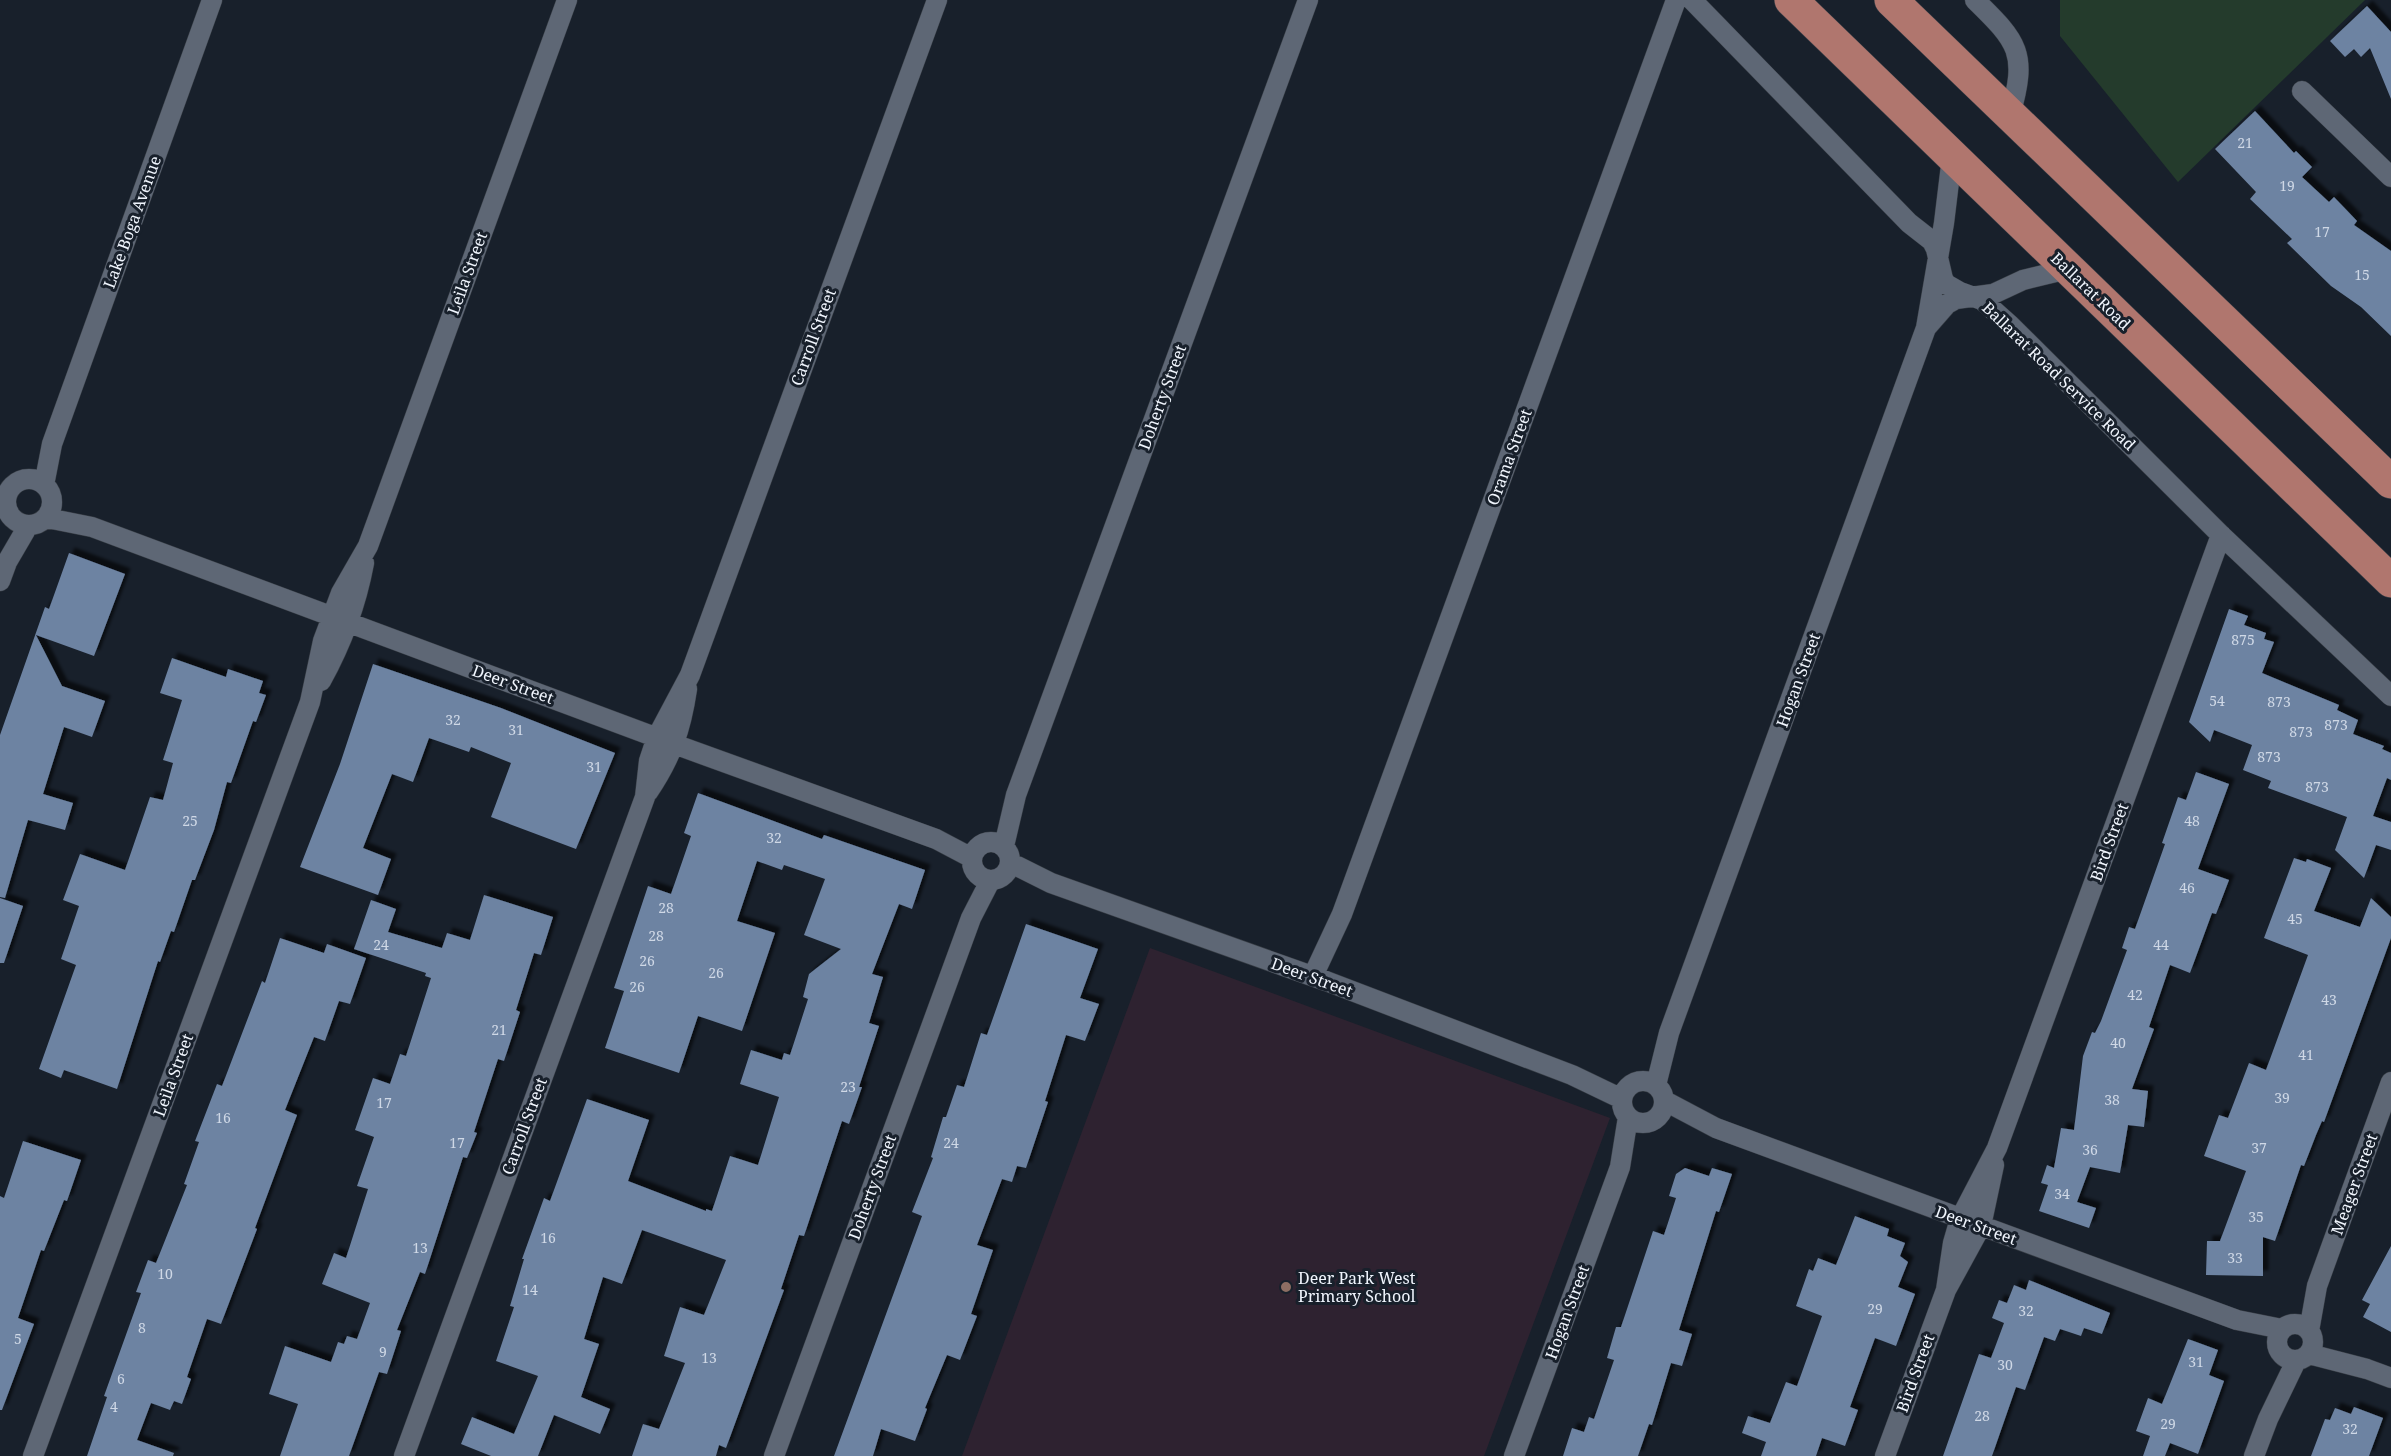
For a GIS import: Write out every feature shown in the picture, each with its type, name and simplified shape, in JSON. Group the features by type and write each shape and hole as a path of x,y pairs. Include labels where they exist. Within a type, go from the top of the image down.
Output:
{"highway":[{"name":"Ballarat Road","path":"1791,0 2391,581"},
{"path":"1891,0 2391,482"}],"street":[{"name":"Lake Boga Avenue","path":"37,482 212,0"},
{"name":"Leila Street","path":"35,1454 310,702 340,647 341,620 357,598 368,546 567,0"},
{"name":"Carroll Street","path":"404,1456 645,797 665,766 666,741 682,719 690,675 937,0"},
{"name":"Doherty Street","path":"774,1456 1308,0"},
{"name":"Orama Street","path":"1320,979 1676,0"},
{"name":"Ballarat Road Service Road","path":"1692,0 1909,223 1932,241 1946,284 1984,302 2010,325 2221,536 2391,696"},
{"path":"1975,0 2007,31 2014,42 2018,57 2018,87 2010,114"},
{"path":"2302,91 2391,177"},
{"name":"Hogan Street","path":"1514,1456 1926,328 1952,157"},
{"name":"Hogan Street","path":"1926,328 1950,303 1959,298 1993,294 2023,280 2068,268"},
{"path":"37,482 49,490 49,511 35,525 21,523 6,509 4,494 16,483 37,482"},
{"name":"Deer Street","path":"49,511 991,861 1320,979 1572,1075 2391,1378"},
{"path":"0,581 21,523"},
{"name":"Bird Street","path":"1946,1290 1953,1243 1960,1219 1997,1148 2221,536"},
{"name":"Meager Street","path":"2254,1456 2391,1082"},
{"name":"Bird Street","path":"1885,1456 1946,1290 1981,1226 1997,1148"}],"shaded area":[{"name":"Deer Park West Primary School","path":"1150,948 1610,1118 1484,1456 962,1456"}],"green space":[{"path":"2060,0 2365,0 2178,182 2060,36"}],"building":[{"path":"2367,6 2391,32 2391,99 2370,48 2361,57 2354,49 2345,57 2330,41"},
{"path":"2255,111 2294,153 2296,151 2312,167 2302,177 2329,202 2334,197 2357,221 2354,225 2391,251 2391,336 2361,307 2331,286 2287,243 2292,239 2250,199 2256,192 2215,149"},
{"path":"69,553 125,574 94,656 36,635 62,686 105,701 92,737 64,727 43,794 73,803 65,830 28,820 5,898 0,897 0,735 45,607 49,609"},
{"path":"2229,609 2248,616 2244,625 2266,633 2264,639 2274,642 2262,673 2339,705 2337,710 2358,720 2353,734 2384,746 2382,749 2391,753 2391,780 2387,778 2373,816 2391,822 2391,850 2376,845 2364,878 2335,850 2347,817 2268,788 2271,781 2243,770 2252,745 2214,730 2210,742 2189,722"},
{"path":"172,658 226,677 228,669 263,681 259,693 266,695 256,722 253,721 231,783 227,782 214,830 195,880 192,880 174,932 171,931 160,962 158,961 117,1089 64,1070 61,1078 39,1069 76,965 61,959 79,906 63,900 80,854 125,870 150,797 163,800 173,763 163,760 182,700 160,693"},
{"path":"373,664 501,708 615,753 576,849 491,817 511,763 471,747 469,752 429,738 413,782 392,774 363,848 391,859 378,895 300,867 340,764"},
{"path":"2196,772 2229,784 2198,869 2229,880 2216,914 2212,913 2190,973 2170,965 2149,1027 2154,1029 2132,1089 2148,1091 2144,1127 2128,1125 2120,1173 2090,1167 2077,1202 2096,1208 2089,1228 2039,1211 2048,1185 2041,1183 2047,1165 2054,1168 2061,1128 2074,1130 2083,1056 2092,1032 2095,1033 2101,1021 2127,950 2122,948 2129,927 2135,929 2165,844 2162,843 2178,797 2186,800"},
{"path":"698,793 822,839 824,835 925,870 912,909 899,904 872,974 883,977 869,1023 879,1026 859,1087 862,1087 849,1124 842,1121 804,1236 799,1235 781,1289 784,1290 726,1448 719,1445 716,1456 632,1456 643,1424 659,1429 685,1363 664,1356 680,1307 704,1315 726,1260 642,1230 622,1284 603,1277 584,1339 599,1344 581,1397 610,1409 600,1434 554,1415 538,1456 491,1456 461,1444 472,1417 514,1434 538,1376 496,1361 514,1307 510,1306 524,1259 522,1259 544,1198 550,1201 587,1099 649,1120 628,1181 706,1211 706,1209 712,1211 730,1156 758,1165 779,1097 740,1084 751,1050 782,1060 784,1053 790,1055 808,999 803,997 809,974 841,949 804,935 825,879 784,865 782,870 757,861 737,921 775,933 742,1031 698,1016 679,1073 605,1048 624,991 614,988 648,886 671,894 691,836 684,833"},
{"path":"2294,858 2306,862 2307,859 2331,868 2314,911 2360,927 2371,898 2391,917 2391,938 2324,1122 2322,1121 2304,1166 2301,1165 2275,1241 2263,1237 2263,1276 2206,1275 2207,1241 2220,1241 2246,1171 2204,1156 2219,1115 2228,1118 2249,1063 2266,1070 2308,955 2264,938"},
{"path":"484,895 553,917 541,955 534,953 516,1010 520,1012 504,1061 498,1059 474,1132 477,1133 467,1158 463,1157 425,1274 420,1272 397,1330 401,1331 387,1374 379,1372 349,1456 280,1456 298,1404 269,1394 285,1346 331,1362 338,1342 344,1344 347,1336 357,1339 370,1303 322,1284 334,1253 346,1258 368,1189 357,1186 374,1137 355,1130 373,1078 390,1084 400,1054 406,1056 431,978 425,976 426,973 354,949 371,900 396,909 388,932 442,948 447,933 470,940"},
{"path":"0,898 23,906 4,963 0,963"},
{"path":"1026,924 1098,949 1080,998 1099,1004 1085,1041 1066,1035 1045,1101 1048,1102 1026,1168 1017,1166 1012,1182 1002,1179 977,1245 993,1250 971,1314 977,1316 960,1360 947,1355 925,1408 927,1409 915,1441 881,1429 873,1456 834,1456 922,1216 912,1212 933,1158 931,1157 943,1117 946,1117 957,1085 964,1087 981,1033 987,1035"},
{"path":"280,938 324,953 327,944 366,958 350,1004 339,1001 325,1041 314,1037 285,1110 297,1115 255,1228 257,1229 221,1324 207,1319 187,1377 191,1379 182,1404 174,1401 170,1410 151,1403 137,1440 174,1453 173,1456 87,1456 107,1397 104,1396 141,1293 136,1292 148,1260 156,1263 187,1185 184,1184 199,1142 195,1141 217,1084 222,1086 262,981 265,983"},
{"path":"23,1141 81,1160 67,1201 64,1200 44,1251 41,1250 18,1318 34,1324 2,1410 0,1410 0,1196 4,1198"},
{"path":"1685,1168 1709,1176 1712,1168 1732,1174 1719,1212 1716,1211 1679,1330 1692,1334 1682,1366 1671,1363 1652,1425 1649,1424 1638,1456 1563,1456 1572,1428 1584,1432 1589,1417 1594,1419 1614,1360 1607,1358 1616,1327 1621,1327 1653,1231 1664,1235 1676,1198 1669,1196 1676,1174"},
{"path":"1855,1216 1889,1229 1887,1236 1905,1243 1900,1256 1908,1262 1898,1287 1915,1294 1896,1346 1875,1338 1850,1407 1858,1410 1845,1446 1822,1438 1816,1456 1761,1456 1766,1442 1742,1433 1748,1416 1770,1423 1786,1382 1797,1386 1822,1316 1796,1306 1809,1269 1813,1271 1818,1258 1836,1265"},
{"path":"2391,1246 2391,1332 2363,1317 2370,1304 2362,1300"},
{"path":"2029,1280 2110,1313 2102,1334 2084,1328 2081,1336 2060,1329 2055,1341 2044,1337 2025,1390 2016,1387 1992,1456 1943,1456 1979,1354 1991,1358 2004,1323 1992,1318 1999,1300 2007,1303 2014,1285 2026,1290"},
{"path":"2188,1339 2218,1350 2209,1375 2224,1381 2198,1454 2170,1443 2165,1456 2143,1456 2150,1436 2136,1431 2148,1398 2162,1404"},
{"path":"2354,1407 2383,1418 2369,1456 2311,1456 2325,1419 2330,1420 2335,1408 2351,1414"}],"place":[{"name":"Deer Park West Primary School","path":"1286,1287"}]}
